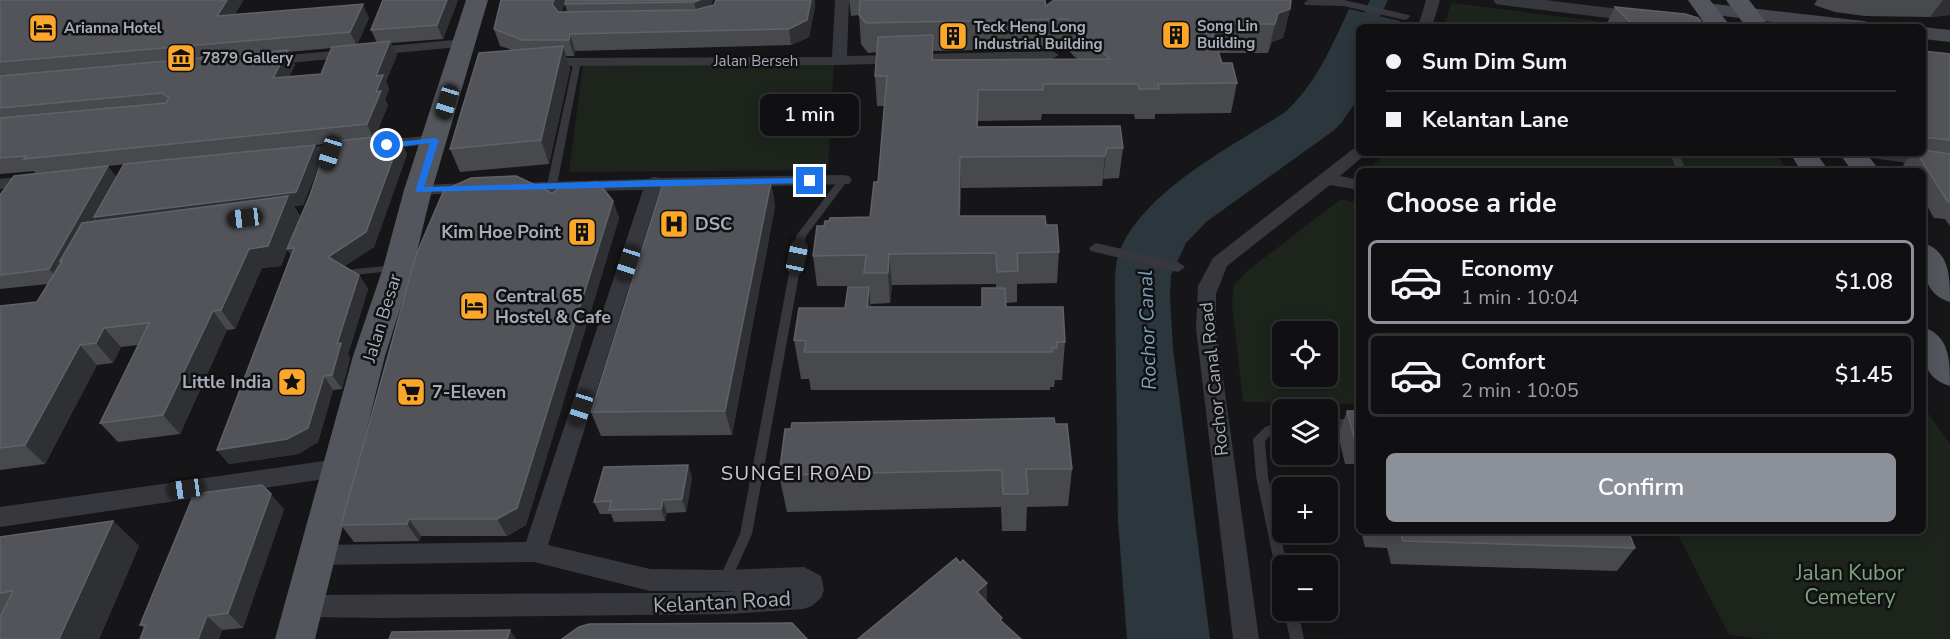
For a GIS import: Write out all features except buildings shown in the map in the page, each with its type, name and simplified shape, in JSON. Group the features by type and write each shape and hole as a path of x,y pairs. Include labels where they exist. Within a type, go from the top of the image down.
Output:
{"main road":[{"name":"Jalan Besar","path":"300,622 338,468 369,356 398,268 418,190 464,56 477,0"},
{"path":"1727,16 1827,24"},
{"path":"1926,33 1950,36"},
{"path":"1926,52 1950,55"},
{"path":"1854,156 1864,168"},
{"path":"1926,257 1950,291"},
{"path":"1926,343 1950,374"}],"street":[{"path":"838,61 842,0"},
{"path":"1426,24 1433,0"},
{"path":"1502,0 1727,16"},
{"path":"1635,0 1727,16"},
{"path":"1309,3 1342,3 1406,17"},
{"path":"364,52 372,36"},
{"path":"249,62 364,52 464,56"},
{"name":"Jalan Berseh","path":"529,62 838,61 1052,55"},
{"path":"276,156 329,158 435,140"},
{"name":"Rochor Canal Road","path":"1246,639 1206,328 1205,293 1209,277 1220,262 1356,156"},
{"path":"1893,156 1950,164"},
{"path":"0,184 47,179"},
{"path":"1328,179 1356,184"},
{"path":"418,190 654,182 843,180"},
{"path":"534,552 654,182"},
{"path":"1096,248 1175,266"},
{"path":"0,517 338,468"},
{"name":"Kelantan Road","path":"300,622 382,608 506,605 688,606 783,600 803,597 812,591 812,584 804,578 724,581 650,580 534,552 316,555"},
{"name":"Kelantan Road","path":"639,606 630,594 633,588 650,580"}],"lane":[{"path":"1534,0 1565,6"},
{"path":"552,185 577,62"},
{"path":"724,581 746,534 801,236 843,180"},
{"path":"345,273 398,268"},
{"path":"1338,424 1356,424"},
{"path":"1272,429 1259,439 1259,442 1262,476 1278,555"},
{"path":"1293,621 1297,639"}],"green space":[{"path":"1452,3 1603,22 1603,24 1444,24"},
{"path":"834,62 828,170 569,172 583,65"},
{"path":"1383,156 1778,156 1786,168 1370,168"},
{"path":"1341,199 1356,202 1356,404 1338,404 1338,399 1272,399 1272,402 1243,402 1232,304 1234,285 1247,271"},
{"name":"Jalan Kubor Cemetery","path":"1926,410 1950,444 1950,639 1762,639 1729,635 1678,534 1926,534"}],"water":[{"path":"1349,9 1400,21 1398,24 1356,24 1356,101 1342,122 1333,131 1206,222 1186,243 1171,275 1173,349 1210,639 1127,639 1118,521 1115,289 1118,256 1129,233 1145,212 1166,192 1214,156 1284,113 1295,102 1314,78"}],"waterway":[{"name":"Rochor Canal","path":"1367,24 1379,0"}],"place":[{"name":"Arianna Hotel","path":"43,28"},
{"name":"Song Lin Building","path":"1176,35"},
{"name":"Teck Heng Long Industrial Building","path":"953,36"},
{"name":"7879 Gallery","path":"181,58"},
{"name":"DSC","path":"674,224"},
{"name":"Kim Hoe Point","path":"582,232"},
{"name":"Central 65 Hostel & Cafe","path":"474,306"},
{"name":"Little India","path":"292,382"},
{"name":"7-Eleven","path":"411,392"}],"district":[{"name":"SUNGEI ROAD","path":"797,473"}],"route":[{"path":"387,145 435,140 418,190 654,182 810,181"}]}
